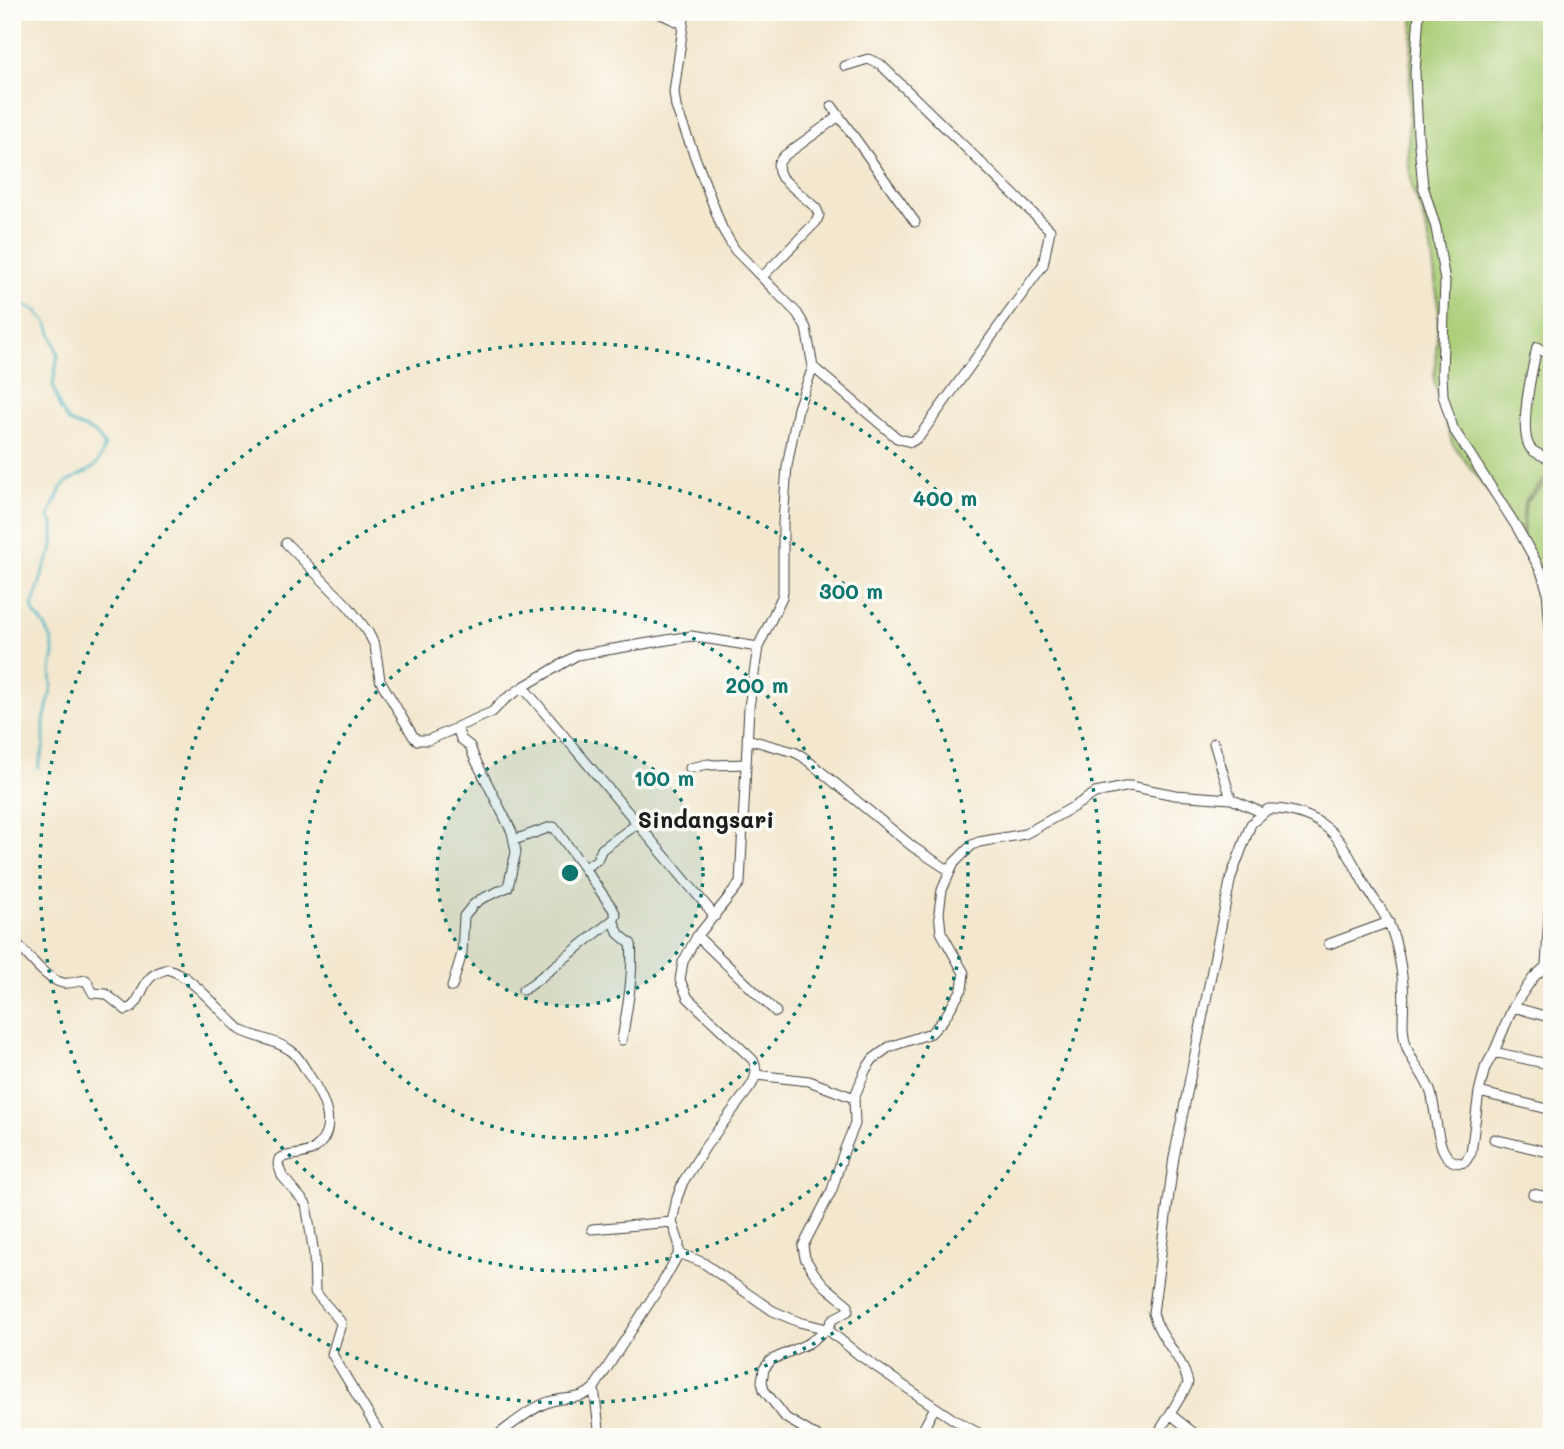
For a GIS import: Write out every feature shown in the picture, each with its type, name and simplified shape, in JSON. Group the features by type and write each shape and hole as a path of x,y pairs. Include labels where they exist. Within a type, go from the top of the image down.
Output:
{"street":[{"path":"656,12 683,24"},
{"path":"495,1437 541,1405 582,1396 594,1388 664,1280 679,1252 672,1222 683,1182 756,1075 753,1060 688,998 680,979 683,962 697,936 740,883 749,708 758,647 782,597 787,466 797,408 813,367 806,328 797,313 736,250 722,228 676,107 674,92 685,12"},
{"path":"1419,12 1415,73 1418,135 1423,186 1436,228 1445,281 1443,395 1453,428 1518,529 1541,571 1547,590 1552,655"},
{"path":"813,367 897,438 911,442 919,437 1043,265 1050,230 880,64 868,59 845,66"},
{"path":"832,106 915,222"},
{"path":"762,277 816,222 819,215 816,208 782,178 778,164 839,116"},
{"path":"1552,357 1537,347 1525,417 1528,444 1532,450 1552,460"},
{"path":"286,543 348,606 368,632 374,646 380,680 417,740 428,740 492,712 523,687 577,655 691,636 758,647"},
{"path":"523,687 715,916"},
{"path":"452,988 462,953 464,916 481,899 508,887 516,852 512,832 470,746 461,739 457,728"},
{"path":"747,739 803,756 913,847 950,871"},
{"path":"1214,743 1231,799"},
{"path":"690,768 708,764 746,764"},
{"path":"818,1437 786,1419 764,1390 764,1369 771,1360 809,1343 827,1329 833,1319 848,1311 848,1305 814,1273 805,1258 803,1246 832,1189 855,1124 854,1098 866,1069 873,1059 889,1047 931,1033 944,1019 962,989 964,973 942,932 939,912 942,890 954,863 972,845 1025,834 1095,793 1130,786 1175,795 1231,799 1263,813"},
{"path":"1156,1437 1187,1386 1188,1378 1177,1355 1159,1331 1153,1312 1174,1157 1231,877 1251,824 1268,809 1282,809 1293,811 1323,825 1341,843 1389,922 1403,985 1402,1024 1407,1047 1431,1092 1442,1150 1447,1158 1455,1163 1465,1162 1471,1153 1485,1068 1513,1007 1533,978 1549,967 1552,862"},
{"path":"584,868 597,860 602,849 638,824"},
{"path":"514,840 554,827 616,915 523,990"},
{"path":"613,920 619,934 631,944 631,983 622,1040"},
{"path":"1329,944 1389,922"},
{"path":"697,936 776,1012"},
{"path":"12,938 50,977 65,983 86,979 92,992 106,994 125,1010 134,1005 152,976 167,969 177,971 241,1030 287,1048 296,1055 322,1096 328,1125 326,1133 314,1148 279,1159 279,1170 306,1204 314,1254 315,1292 341,1324 332,1354 382,1437"},
{"path":"1513,1007 1552,1018"},
{"path":"1493,1052 1552,1065"},
{"path":"756,1075 809,1081 854,1098"},
{"path":"1479,1092 1552,1110"},
{"path":"1494,1139 1552,1153"},
{"path":"1533,1194 1552,1198"},
{"path":"592,1229 672,1222"},
{"path":"679,1252 702,1262 774,1311 827,1329 859,1355 935,1407 986,1437"},
{"path":"594,1388 600,1437"},
{"path":"919,1437 935,1407"},
{"path":"1170,1414 1199,1437"}],"green space":[{"path":"1414,12 1552,12 1552,482 1545,479 1524,501 1521,544 1506,516 1452,443 1434,381 1439,313 1435,279 1431,248 1413,191 1408,162"},
{"path":"1546,482 1552,484 1552,665 1544,662 1538,588 1530,563 1522,550 1526,502"}],"waterway":[{"path":"12,303 23,304 37,311 48,324 58,354 53,386 60,408 69,422 95,433 105,446 95,466 61,488 49,516 53,522 53,548 32,606 51,638 54,653 52,686 44,721 44,745 38,768"}],"district":[{"name":"Sindangsari","path":"706,820"}]}
